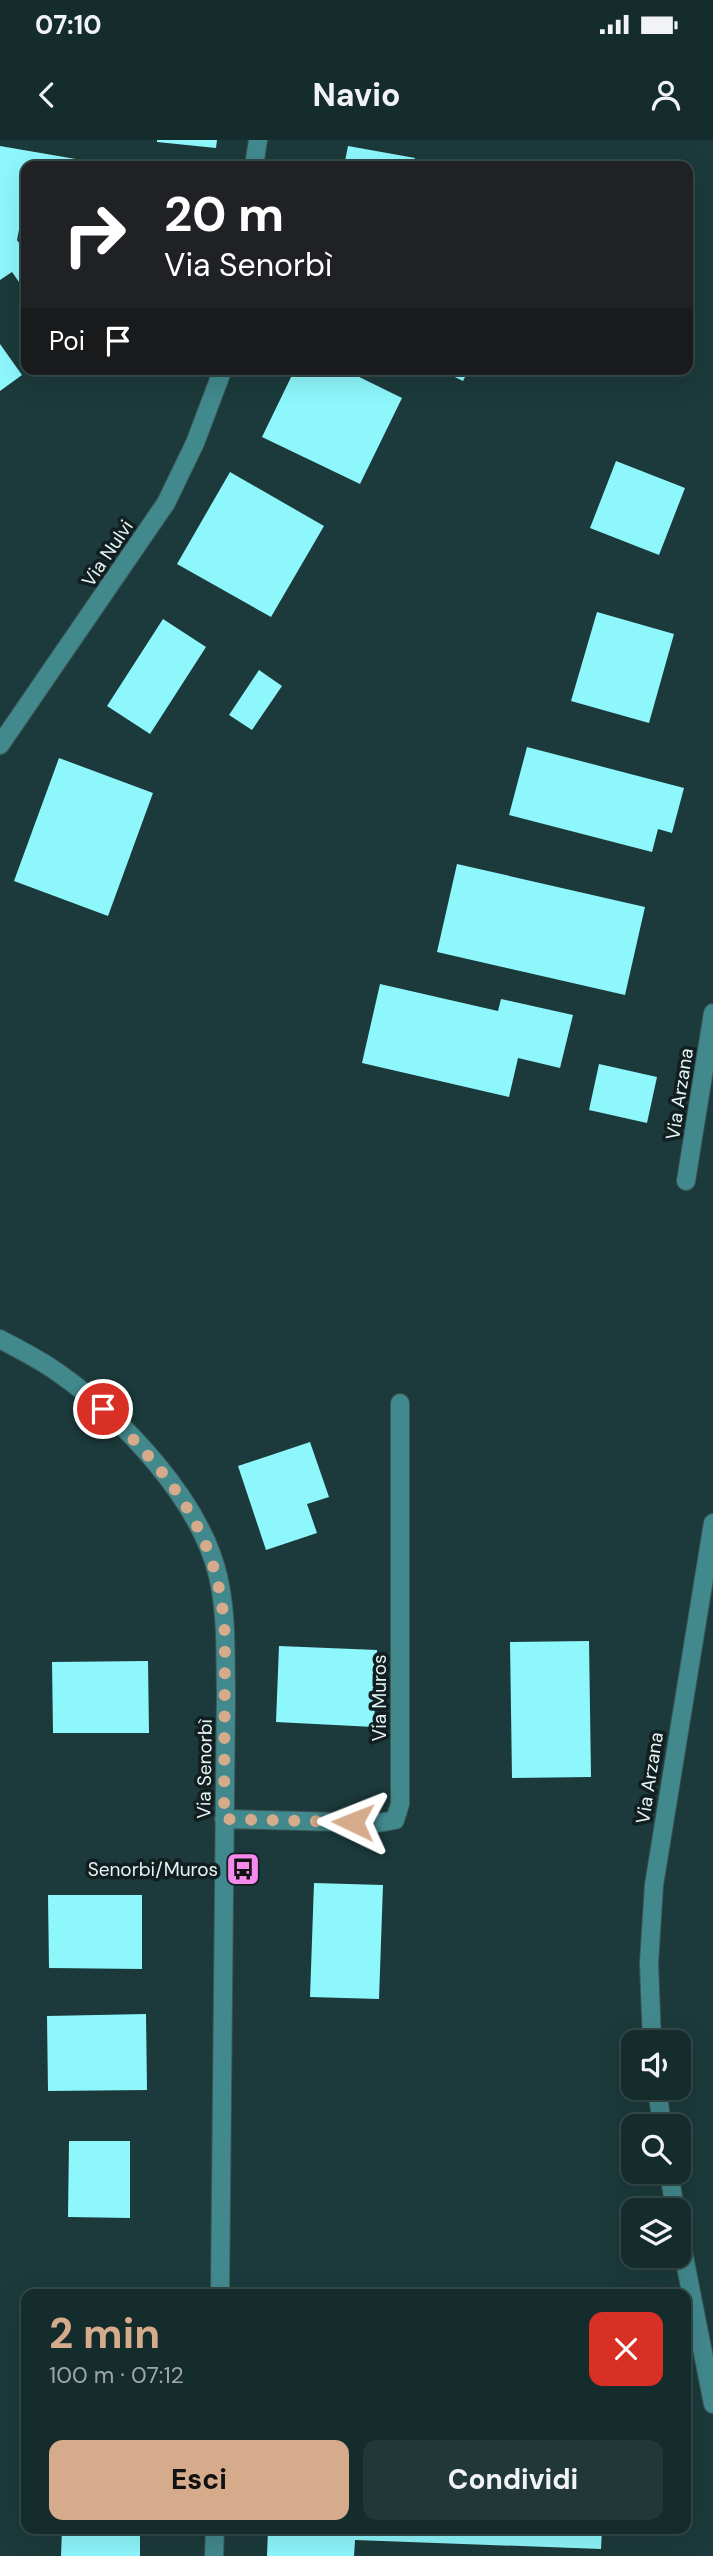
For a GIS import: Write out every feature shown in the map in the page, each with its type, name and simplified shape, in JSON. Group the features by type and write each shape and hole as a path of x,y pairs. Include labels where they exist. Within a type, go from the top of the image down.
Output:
{"street":[{"path":"255,161 258,140"},
{"name":"Via Nulvi","path":"0,745 166,503 195,443 221,375"},
{"name":"Via Arzana","path":"686,1181 713,1013"},
{"name":"Via Senorbì","path":"0,1339 57,1372 83,1391 122,1428 181,1498 206,1543 218,1574 224,1615 226,1692 220,2289"},
{"name":"Via Muros","path":"224,1819 379,1823 395,1821 398,1816 400,1403"},
{"name":"Via Arzana","path":"652,2030 649,1963 654,1885 713,1523"},
{"path":"686,2268 690,2289"},
{"path":"691,2292 713,2404"},
{"path":"214,2556 215,2534"}],"building":[{"path":"157,140 217,140 216,148"},
{"path":"0,146 87,161 21,161 21,220 17,240 21,246 21,285 12,272 0,280"},
{"path":"348,146 415,158 414,161 345,161"},
{"path":"0,344 22,375 0,391"},
{"path":"292,375 355,375 402,398 360,484 262,437"},
{"path":"450,375 466,375 463,381"},
{"path":"616,461 685,488 659,555 590,528"},
{"path":"230,472 324,526 271,617 177,564"},
{"path":"597,612 674,634 649,723 571,701"},
{"path":"163,619 206,647 150,734 107,706"},
{"path":"259,670 282,686 252,730 229,715"},
{"path":"527,747 684,788 672,833 658,829 652,852 509,815"},
{"path":"59,758 153,793 108,916 14,881"},
{"path":"457,864 645,907 625,995 437,952"},
{"path":"380,984 498,1011 501,999 573,1015 560,1068 518,1058 509,1097 362,1063"},
{"path":"599,1064 657,1077 647,1123 589,1110"},
{"path":"310,1442 329,1497 307,1504 317,1533 266,1550 238,1466"},
{"path":"589,1641 591,1777 512,1778 510,1642"},
{"path":"279,1646 377,1650 374,1727 276,1722"},
{"path":"148,1661 149,1733 53,1733 52,1662"},
{"path":"314,1883 383,1885 379,1999 310,1997"},
{"path":"48,1895 142,1895 142,1969 49,1968"},
{"path":"146,2014 147,2090 48,2091 47,2016"},
{"path":"69,2141 130,2141 130,2218 68,2217"},
{"path":"62,2534 140,2534 140,2556 61,2556"},
{"path":"268,2534 602,2534 601,2549 355,2540 354,2556 267,2556"}],"place":[{"name":"Senorbi/Muros","path":"243,1869"}],"route":[{"path":"103,1409 142,1450 181,1498 206,1543 218,1574 225,1641 224,1819 353,1822"}]}
